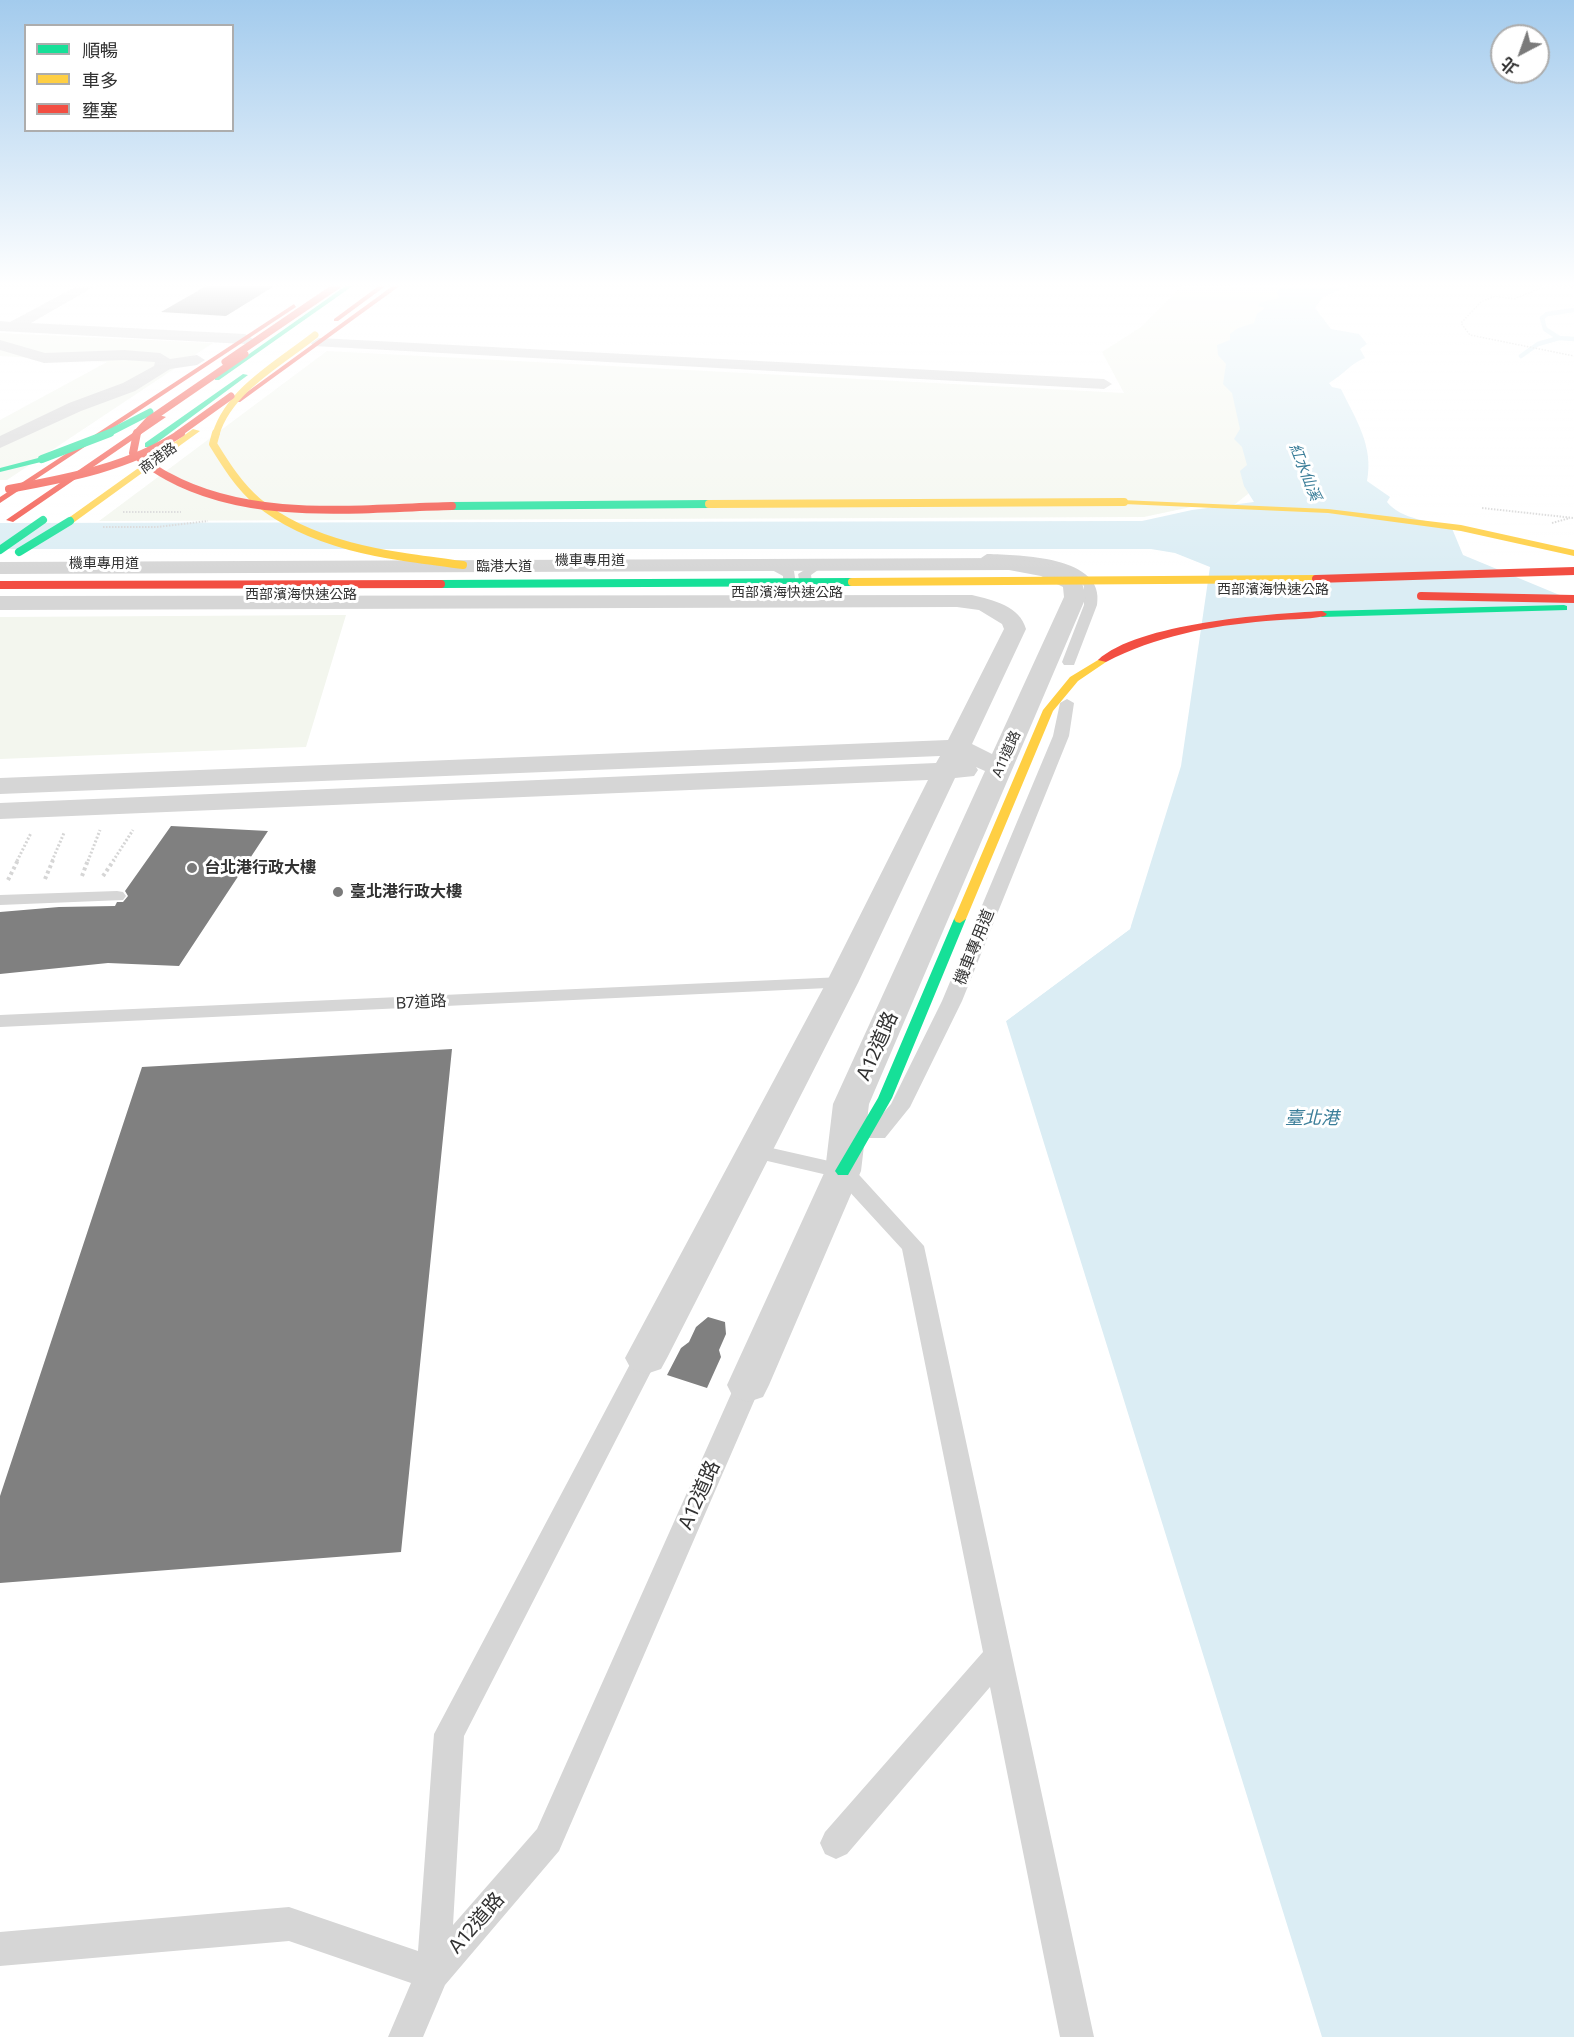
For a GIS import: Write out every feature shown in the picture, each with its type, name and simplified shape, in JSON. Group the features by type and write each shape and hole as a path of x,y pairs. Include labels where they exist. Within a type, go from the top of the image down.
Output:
{"main road":[{"path":"0,501 191,380"},
{"path":"0,470 80,446 136,420 196,380"},
{"path":"201,380 136,432 132,443 133,453 162,476 184,486 247,503 282,507 1124,502 1260,506 1328,511 1449,526 1574,553"},
{"path":"5,524 94,464 209,380"},
{"path":"92,485 234,380"},
{"path":"0,491 92,471 154,449 256,380"},
{"path":"260,380 239,395 220,420 213,444 226,470 252,498 294,526 352,548 434,562 516,571 951,589"},
{"name":"商港路","path":"0,559 19,552 74,518 261,380"},
{"path":"0,485 22,486"},
{"path":"0,550 59,509"},
{"path":"0,582 1244,581 1574,571"},
{"name":"西部濱海快速公路","path":"0,582 951,589 1574,579"},
{"path":"0,595 24,591 936,589 1304,594"},
{"name":"西部濱海快速公路","path":"0,595 1574,590"},
{"path":"1410,596 1574,599"},
{"path":"843,1170 885,1098 1048,710 1057,695 1088,669 1134,645 1167,635 1270,618 1402,610 1574,608"}],"street":[{"path":"0,443 75,407 144,380"},
{"path":"1035,380 1104,384"},
{"name":"臨港大道","path":"0,567 1009,564"},
{"name":"A11道路","path":"904,986 1076,597 1073,584 1063,576 1030,566 1009,564"},
{"path":"0,603 826,600 951,589 993,608 1013,621 1015,629 842,983"},
{"path":"0,811 951,759"},
{"path":"0,786 951,759 999,768"},
{"name":"A12道路","path":"646,1358 842,983"},
{"name":"A12道路","path":"748,1384 843,1170 851,1104 904,986"}],"lane":[{"name":"機車專用道","path":"0,567 63,563 1008,558 1052,564 1081,576 1091,585 1093,596 1071,649 1069,662"},
{"path":"769,565 789,574 790,591 771,600"},
{"path":"819,565 804,574 807,591 826,600"},
{"name":"機車專用道","path":"843,1170 900,1107 952,1001 1060,735 1067,703"},
{"path":"3,892 37,899 117,896"},
{"name":"B7道路","path":"0,1021 842,983"},
{"path":"754,1151 843,1170 913,1246 1077,2037"},
{"name":"A12道路","path":"433,1972 449,1734 646,1358"},
{"name":"A12道路","path":"405,2037 433,1972 548,1840 748,1384"},
{"path":"836,1843 997,1657"},
{"path":"0,1949 289,1924 433,1972"}],"path":[{"path":"1478,507 1574,518"},
{"path":"74,518 96,512 184,512"},
{"path":"89,897 136,825"},
{"path":"69,897 87,866 101,826"},
{"path":"37,899 66,828"},
{"path":"3,892 32,830"}],"shaded area":[{"path":"74,380 157,380 7,480 0,480 0,420"},
{"path":"288,380 878,380 1124,393 1117,380 1279,380 1253,490 1234,505 1191,507 1144,517 99,521"},
{"path":"346,615 306,747 0,759 0,617"}],"water":[{"name":"臺北港","path":"1224,380 1333,380 1329,383 1332,387 1341,389 1366,445 1369,468 1367,481 1390,497 1387,502 1393,508 1417,519 1451,526 1463,555 1574,601 1574,2037 1322,2037 1006,1021 1130,929 1181,766 1210,567 1175,553 1151,549 0,549 0,523 1142,521 1192,510 1254,502 1244,486 1240,471 1247,465 1242,447 1234,439 1240,429 1232,393 1223,384"}],"pier":[{"path":"1137,896 1130,929 1006,1021 1008,1016 1127,927"}],"building":[{"name":"台北港行政大樓","path":"171,826 268,831 179,966 108,963 0,974 0,912 59,907 115,906 117,902 123,902 128,896 125,891"},
{"path":"452,1049 401,1552 0,1583 0,1496 142,1067"},
{"path":"708,1317 725,1322 726,1334 719,1350 721,1357 707,1388 667,1375 681,1348 689,1342 696,1327"}],"traffic: fast":[{"path":"148,445 238,380"},
{"path":"42,459 107,434 150,412"},
{"path":"0,470 42,459"},
{"path":"452,506 709,504"},
{"path":"0,550 43,520"},
{"path":"19,552 70,521"},
{"path":"441,584 852,582"},
{"path":"1322,614 1564,608"},
{"path":"843,1171 885,1098 960,919"}],"traffic: slow":[{"path":"258,380 239,395 220,420 213,444 233,476 258,502 287,522 354,547 390,555 463,565"},
{"path":"70,521 196,431"},
{"path":"1124,502 1328,511 1461,528 1574,553"},
{"path":"709,504 1124,502"},
{"path":"852,582 1316,579"},
{"path":"960,919 1048,710 1074,679 1103,660"}],"traffic: jam":[{"path":"0,501 182,380"},
{"path":"207,380 149,420 136,434 133,453 168,476 205,492 245,502 328,509 452,506"},
{"path":"238,401 267,380"},
{"path":"9,489 84,474 138,456 194,424 231,396"},
{"path":"10,520 162,417"},
{"path":"1316,579 1574,571"},
{"path":"0,585 441,584"},
{"path":"1421,596 1574,599"},
{"path":"1103,660 1151,638 1180,631 1239,621 1322,614"}],"place":[{"name":"台北港行政大樓","path":"192,868"},
{"name":"臺北港行政大樓","path":"338,892"}],"water label":[{"name":"紅水仙溪","path":"1305,472"}]}
